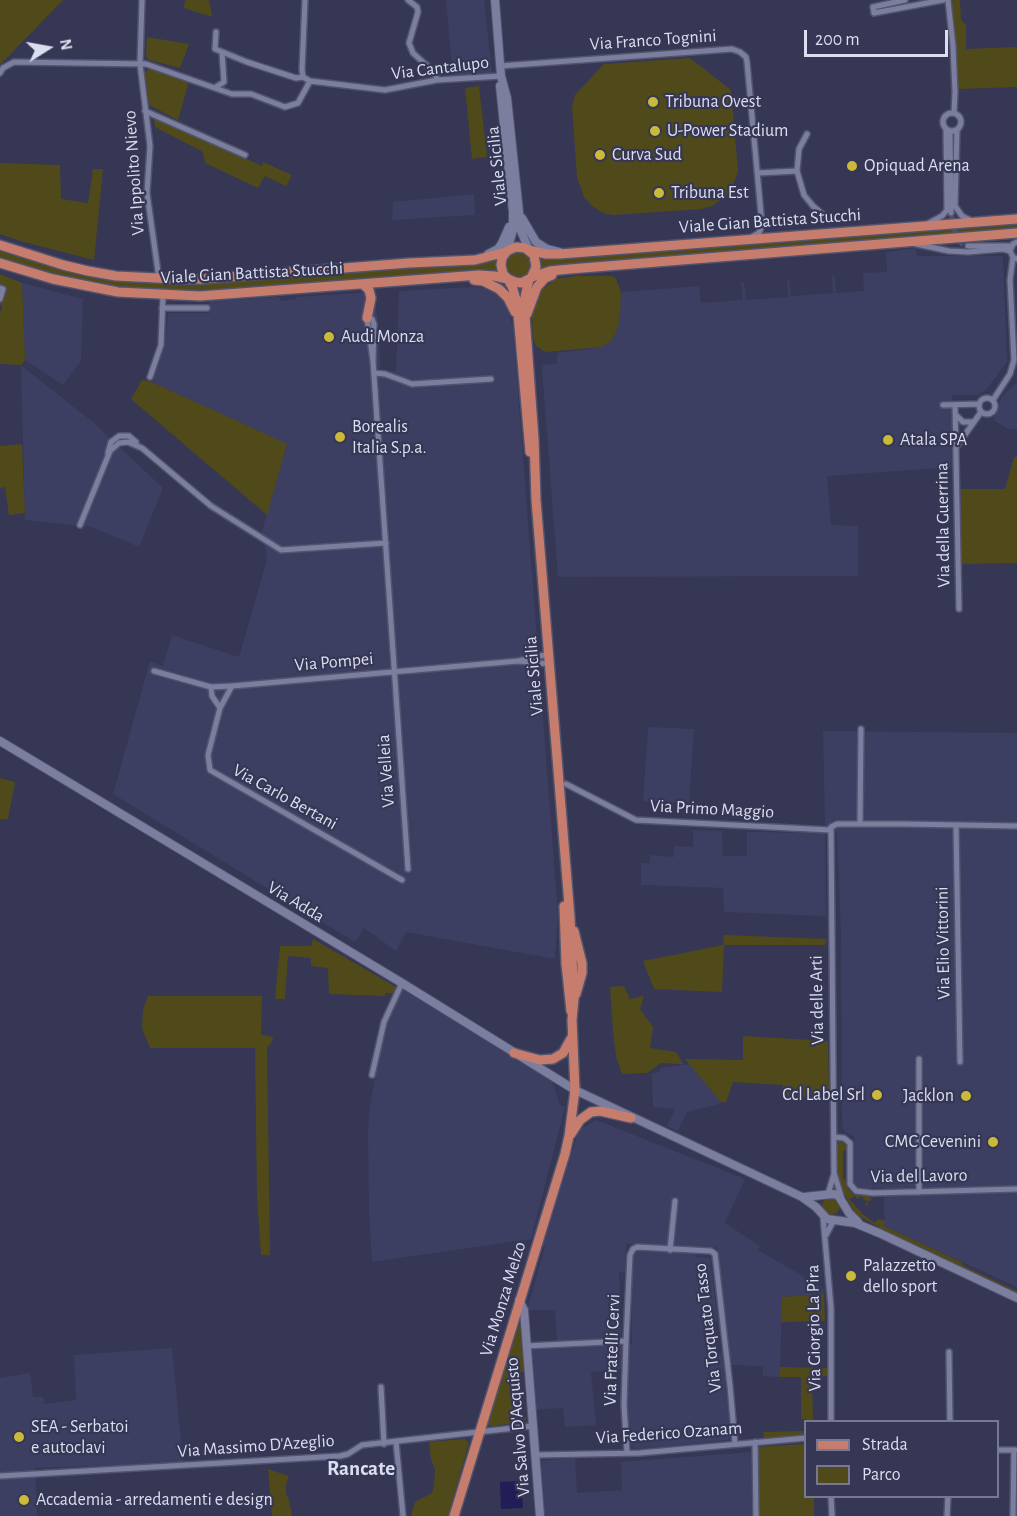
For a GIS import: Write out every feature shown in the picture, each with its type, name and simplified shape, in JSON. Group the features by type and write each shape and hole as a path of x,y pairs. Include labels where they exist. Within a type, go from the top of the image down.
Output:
{"main road":[{"name":"Viale Sicilia","path":"495,0 501,76 507,98 514,196 513,230 506,252"},
{"name":"Viale Sicilia","path":"514,196 521,235 528,250"},
{"path":"514,196 525,225 536,242 552,251 570,253"},
{"path":"448,262 485,255 498,249 508,231 514,196"},
{"name":"Viale Gian Battista Stucchi","path":"0,245 88,271 159,279 201,279 481,260 516,247 546,254 570,253 1017,219"},
{"name":"Viale Gian Battista Stucchi","path":"0,263 78,285 118,292 200,296 486,275 519,283 549,271 570,268 1017,233"},
{"path":"528,250 536,263 535,271 530,278"},
{"path":"506,252 501,259 501,266 503,274 508,279"},
{"path":"525,329 537,287 545,278 570,268"},
{"path":"451,278 483,281 504,293 513,306 520,343"},
{"name":"Viale Sicilia","path":"530,278 524,302 534,426 535,486"},
{"name":"Viale Sicilia","path":"508,279 517,300 550,664 570,917 568,999 572,1020 575,1090"},
{"path":"363,284 369,290 371,298 367,318"},
{"name":"Via Adda","path":"0,741 575,1090 802,1197 821,1213"},
{"name":"Viale Sicilia","path":"565,864 563,918 574,999 572,1020"},
{"path":"570,917 582,961 580,980 574,999"},
{"path":"578,954 582,961 578,968 569,961 578,954"},
{"path":"514,1053 540,1060 554,1059 562,1053 573,1035"},
{"name":"Via Monza Melzo","path":"454,1516 569,1136 575,1090"},
{"path":"569,1136 580,1120 591,1112 599,1111 631,1118"},
{"path":"802,1197 833,1194 843,1201 855,1220 879,1233"},
{"path":"827,1195 820,1201 821,1213 879,1233 1017,1298"},
{"path":"836,1219 843,1213 843,1201"},
{"name":"Via Salvo D'Acquisto","path":"519,1300 524,1310 540,1516"}],"street":[{"name":"Via Ippolito Nievo","path":"142,0 140,64 150,146 147,194 159,279"},
{"path":"303,77 305,0"},
{"path":"408,0 417,7 418,12 409,43 413,53 435,73 437,80"},
{"path":"905,0 873,7 874,13 943,0"},
{"path":"948,0 954,58 954,113"},
{"path":"215,87 224,82 222,52 215,49 216,32"},
{"name":"Via Franco Tognini","path":"500,66 736,50 744,54 747,62 762,225"},
{"name":"Via Cantalupo","path":"222,52 296,78 303,77 310,81 385,90 437,80 501,76"},
{"path":"0,73 3,68 14,62 151,65 232,94 251,94 285,106 298,103 310,81"},
{"path":"145,111 245,155"},
{"path":"954,113 960,116 962,122 951,130 943,125 944,119 948,114 954,113"},
{"path":"951,130 951,213"},
{"path":"951,130 955,206 962,216 976,222"},
{"path":"924,226 937,220 946,210 951,130"},
{"path":"807,134 799,149 797,171 804,195 828,219"},
{"path":"758,173 797,171"},
{"path":"747,239 759,233 762,225 768,232 779,237"},
{"path":"909,242 949,251 1003,249 1014,255"},
{"name":"Via della Guerrina","path":"959,609 957,446 981,412 986,414 993,412 995,406 993,400 1010,374 1014,360 1010,280 1017,242"},
{"path":"968,246 1014,255"},
{"path":"0,288 3,289 0,298"},
{"path":"150,376 161,345 163,295"},
{"path":"162,308 207,308"},
{"name":"Via Velleia","path":"367,318 375,373 408,869"},
{"path":"375,373 386,374 412,384 491,379"},
{"path":"943,405 979,404 984,398 993,400"},
{"path":"979,404 981,412"},
{"path":"955,405 957,446"},
{"path":"956,415 963,422 974,422"},
{"path":"80,525 107,459 110,443 119,436 130,437 211,506 281,550 386,543"},
{"name":"Via Pompei","path":"154,671 211,687 518,661 549,654"},
{"name":"Via Pompei","path":"518,661 550,664"},
{"name":"Via Carlo Bertani","path":"232,686 220,708 208,755 208,765 213,773 402,880"},
{"path":"211,687 212,696 220,708"},
{"path":"860,824 861,729"},
{"name":"Via Primo Maggio","path":"566,784 636,820 831,828 837,824 1017,826"},
{"name":"Via Elio Vittorini","path":"956,825 960,1062"},
{"name":"Via delle Arti","path":"827,1195 834,1173 831,828"},
{"path":"372,1075 384,1022 402,983"},
{"path":"919,1059 919,1192"},
{"name":"Via del Lavoro","path":"834,1137 844,1138 850,1143 849,1180 853,1190 867,1193 1017,1189"},
{"name":"Via delle Arti","path":"834,1173 843,1201"},
{"name":"Via Torquato Tasso","path":"670,1250 675,1201"},
{"name":"Via Giorgio La Pira","path":"821,1213 826,1242 830,1320 831,1420"},
{"path":"825,1235 836,1219"},
{"name":"Via Torquato Tasso","path":"633,1249 638,1247 711,1251 715,1255 735,1444"},
{"name":"Via Fratelli Cervi","path":"627,1452 624,1405 630,1255 633,1249"},
{"path":"526,1346 626,1341"},
{"path":"949,1352 950,1420"},
{"path":"381,1387 384,1444"},
{"name":"Via Massimo D'Azeglio","path":"0,1476 340,1456 362,1445 532,1426"},
{"name":"Via Federico Ozanam","path":"535,1455 640,1453 804,1438"},
{"path":"396,1442 404,1516"},
{"path":"755,1442 756,1516"},
{"path":"999,1450 1016,1450 1013,1516"},
{"path":"831,1498 832,1516"},
{"path":"947,1516 948,1498"}],"shaded area":[{"path":"446,0 484,0 492,73 453,76"},
{"path":"474,194 475,215 392,220 393,202"},
{"path":"916,248 917,256 1003,256 1007,362 985,391 977,395 952,395 953,467 827,476 831,525 858,526 858,576 558,577 542,368 544,365 557,363 557,353 590,349 610,342 617,331 621,292 699,286 701,303 743,300 741,283 744,282 746,300 788,297 787,279 789,279 791,296 833,293 832,276 835,275 836,293 864,291 863,273 887,272 886,252"},
{"path":"22,283 83,299 81,361 63,385 25,360"},
{"path":"473,287 493,292 501,299 507,308 513,327 558,914 555,959 406,932 396,951 364,928 355,942 113,794 150,661 163,666 172,635 239,657 267,559 262,531 287,445 152,382 165,346 168,313 210,313 209,301 281,297 280,301 296,299 296,297 375,292 381,367 374,370 396,371 399,291"},
{"path":"21,365 94,423 163,488 139,547 92,527 25,520"},
{"path":"1017,383 1017,429 1008,429 993,420 1002,396"},
{"path":"648,727 694,729 689,803 643,801"},
{"path":"823,731 1017,733 1017,1287 884,1226 884,1220 886,1220 884,1188 860,1188 854,1183 854,1137 843,1130 842,1123 841,932 837,833 825,824"},
{"path":"693,830 722,831 723,856 747,856 747,832 825,833 826,916 724,912 723,888 641,885 641,863 650,863 650,855 674,857 674,846 693,847"},
{"path":"402,989 552,1081 560,1105 565,1107 531,1239 372,1262 369,1211 370,1105 385,1025"},
{"path":"690,1064 721,1102 687,1112 678,1131 667,1126 675,1109 653,1107 652,1073 660,1072 660,1068"},
{"path":"596,1120 745,1179 725,1223 760,1246 758,1250 823,1288 824,1294 782,1297 780,1377 763,1376 763,1366 731,1365 717,1247 626,1244 625,1273 619,1272 621,1336 557,1342 555,1310 527,1310 545,1247 543,1246 579,1130"},
{"path":"638,1251 695,1252 695,1257 710,1258 718,1321 714,1321 718,1354 722,1353 731,1436 728,1440 635,1449 630,1444 627,1402 628,1345 632,1344 632,1304 630,1303 632,1256"},
{"path":"622,1344 622,1369 591,1372 596,1425 565,1427 563,1408 534,1410 531,1350"},
{"path":"172,1348 183,1463 35,1468 37,1516 0,1516 0,1378 30,1373 33,1397 43,1397 44,1404 76,1400 74,1355"},
{"path":"751,1452 752,1516 543,1516 539,1461 575,1458 577,1493 622,1490 621,1462"},
{"path":"521,1481 523,1508 501,1509 500,1482"}],"green space":[{"path":"0,0 63,0 0,65"},
{"path":"185,0 209,0 212,17 184,8"},
{"path":"952,0 960,0 961,20 966,25 966,49 1017,47 1017,87 958,89"},
{"path":"147,37 189,44 180,68 149,60 146,56"},
{"name":"U-Power Stadium","path":"690,58 731,90 738,171 730,193 712,206 701,209 613,215 603,213 584,197 577,177 572,107 575,95 604,64"},
{"path":"149,69 189,81 178,120 149,105 145,72"},
{"path":"479,86 487,157 472,159 465,88"},
{"path":"154,118 262,166 263,162 292,175 286,186 265,176 258,188 205,163 203,152 155,127"},
{"path":"0,163 60,165 61,199 88,203 93,169 103,169 94,260 0,234"},
{"path":"1017,223 1017,230 539,271 538,257"},
{"path":"0,248 141,281 160,283 214,283 478,263 498,258 500,274 214,292 134,291 63,279 0,259"},
{"path":"518,251 528,254 531,264 528,274 518,277 508,274 505,264 508,254"},
{"path":"0,274 22,283 25,360 21,365 0,364 0,312 2,308 0,303 5,293 4,287 0,285"},
{"path":"576,276 613,276 616,279 621,292 617,331 610,342 601,347 545,352 536,346 533,337 532,316 537,297 555,279"},
{"path":"142,380 152,382 287,444 267,515 131,399"},
{"path":"22,444 25,513 9,515 5,487 0,488 0,446"},
{"path":"1014,457 1017,457 1017,563 961,564 961,489 1005,489"},
{"path":"0,778 15,782 8,819 0,819"},
{"path":"724,935 827,939 825,945 724,945 722,992 654,989 643,961 723,945"},
{"path":"313,939 396,987 393,993 385,993 385,996 329,994 328,968 311,966 311,958 288,956 285,999 275,999 280,946 311,946"},
{"path":"624,986 630,999 644,996 640,1009 653,1027 650,1048 676,1052 683,1064 661,1063 647,1073 622,1074 616,1057 610,987"},
{"path":"148,996 262,996 261,1035 273,1037 267,1047 270,1255 261,1255 257,1198 255,1048 150,1048 142,1028 143,1010"},
{"path":"743,1036 828,1041 829,1098 783,1096 783,1085 733,1082 726,1102 721,1102 685,1059 743,1060"},
{"path":"841,1141 847,1145 847,1150 843,1151 843,1179 846,1180 848,1189 853,1194 869,1195 872,1200 868,1201 867,1207 865,1204 867,1202 861,1196 857,1199 855,1196 849,1199 863,1214 875,1223 878,1219 884,1220 884,1226 961,1262 964,1266 1017,1293 887,1232 855,1214 837,1175 837,1145"},
{"path":"831,1197 837,1200 840,1206 837,1212 831,1215 825,1212 822,1206 825,1200"},
{"path":"824,1294 825,1321 781,1322 782,1297"},
{"path":"517,1316 521,1316 525,1372 516,1373 517,1418 527,1417 524,1422 489,1426 486,1422"},
{"path":"780,1367 827,1368 827,1376 812,1377 813,1420 801,1419 801,1377 780,1377"},
{"path":"804,1431 804,1434 764,1439 763,1432"},
{"path":"465,1439 469,1443 448,1516 411,1516 415,1502 432,1493 434,1486 435,1470 429,1442"},
{"path":"804,1444 804,1498 814,1498 814,1516 759,1516 758,1447"},
{"path":"268,1469 289,1476 286,1493 292,1516 272,1516"}],"tunnel":[{"path":"951,213 956,236 962,244 968,246"}],"place":[{"name":"Tribuna Ovest","path":"653,102"},
{"name":"U-Power Stadium","path":"655,131"},
{"name":"Curva Sud","path":"600,155"},
{"name":"Opiquad Arena","path":"852,166"},
{"name":"Tribuna Est","path":"659,193"},
{"name":"Audi Monza","path":"329,337"},
{"name":"Borealis Italia S.p.a.","path":"340,437"},
{"name":"Atala SPA","path":"888,440"},
{"name":"Ccl Label Srl","path":"877,1095"},
{"name":"Jacklon","path":"966,1096"},
{"name":"CMC Cevenini","path":"993,1142"},
{"name":"Palazzetto dello sport","path":"851,1276"},
{"name":"SEA - Serbatoi e autoclavi","path":"19,1437"},
{"name":"Accademia - arredamenti e design","path":"24,1500"}],"district":[{"name":"Rancate","path":"361,1469"}]}
